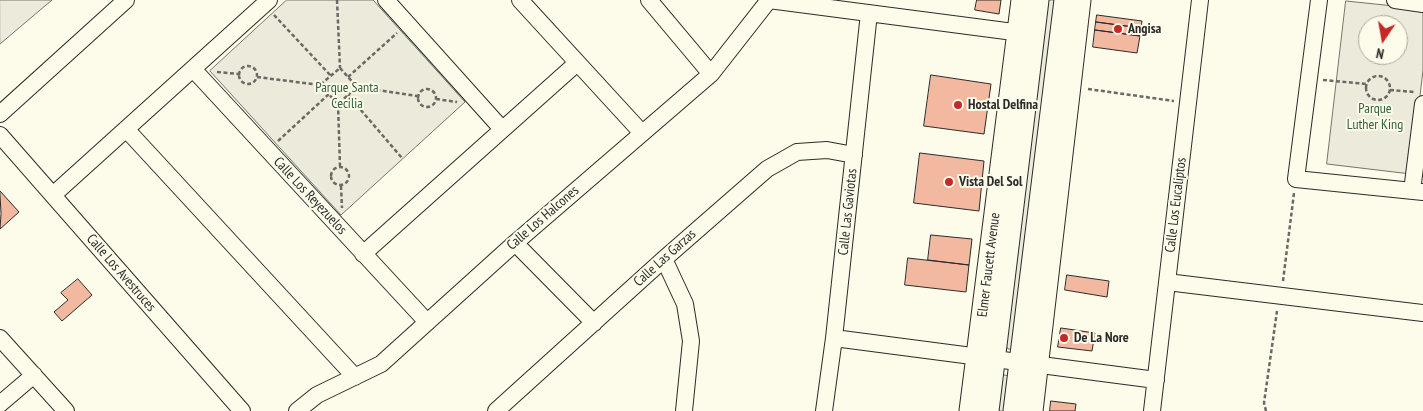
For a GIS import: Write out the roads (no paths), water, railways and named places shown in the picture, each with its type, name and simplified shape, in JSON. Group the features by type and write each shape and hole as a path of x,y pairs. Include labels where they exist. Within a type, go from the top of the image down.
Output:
{"main road":[{"name":"Elmer Faucett Avenue","path":"1022,0 1026,34"},
{"name":"Elmer Faucett Avenue","path":"988,411 986,358 1026,34 1038,0"},
{"path":"1032,411 1028,363 1064,0"},
{"path":"1014,411 1028,363 1070,86 1080,0"},
{"name":"Elmer Faucett Avenue","path":"970,411 986,358"}],"street":[{"path":"0,114 126,0"},
{"path":"386,0 502,129"},
{"path":"520,0 642,133"},
{"path":"650,0 711,74"},
{"path":"768,0 1026,34"},
{"name":"Calle Los Halcones","path":"297,411 317,395 381,364 514,242 711,74 768,0"},
{"name":"Calle Los Eucaliptos","path":"1152,411 1200,0"},
{"path":"1319,0 1296,179 1417,192 1419,98"},
{"path":"1394,0 1423,4"},
{"path":"53,195 267,2"},
{"name":"Calle Las Gaviotas","path":"824,411 834,338 869,13"},
{"path":"364,254 577,62"},
{"name":"Calle Los Reyezuelos","path":"193,69 427,322"},
{"path":"126,129 355,376"},
{"name":"Calle Los Avestruces","path":"0,134 242,411"},
{"name":"Calle Las Garzas","path":"496,411 767,169 797,152 826,150 854,154"},
{"path":"514,242 594,323"},
{"path":"664,259 685,304 691,341 684,411"},
{"path":"1167,282 1423,313"},
{"path":"0,338 66,411"},
{"path":"834,338 1156,380"},
{"path":"0,404 34,375"}],"place":[{"name":"Angisa","path":"1118,29"},
{"name":"Hostal Delfina","path":"958,105"},
{"name":"Vista Del Sol","path":"949,182"},
{"name":"De La Nore","path":"1064,338"}],"park label":[{"name":"Parque Santa Cecilia","path":"347,96"},
{"name":"Parque Luther King","path":"1375,118"}]}
